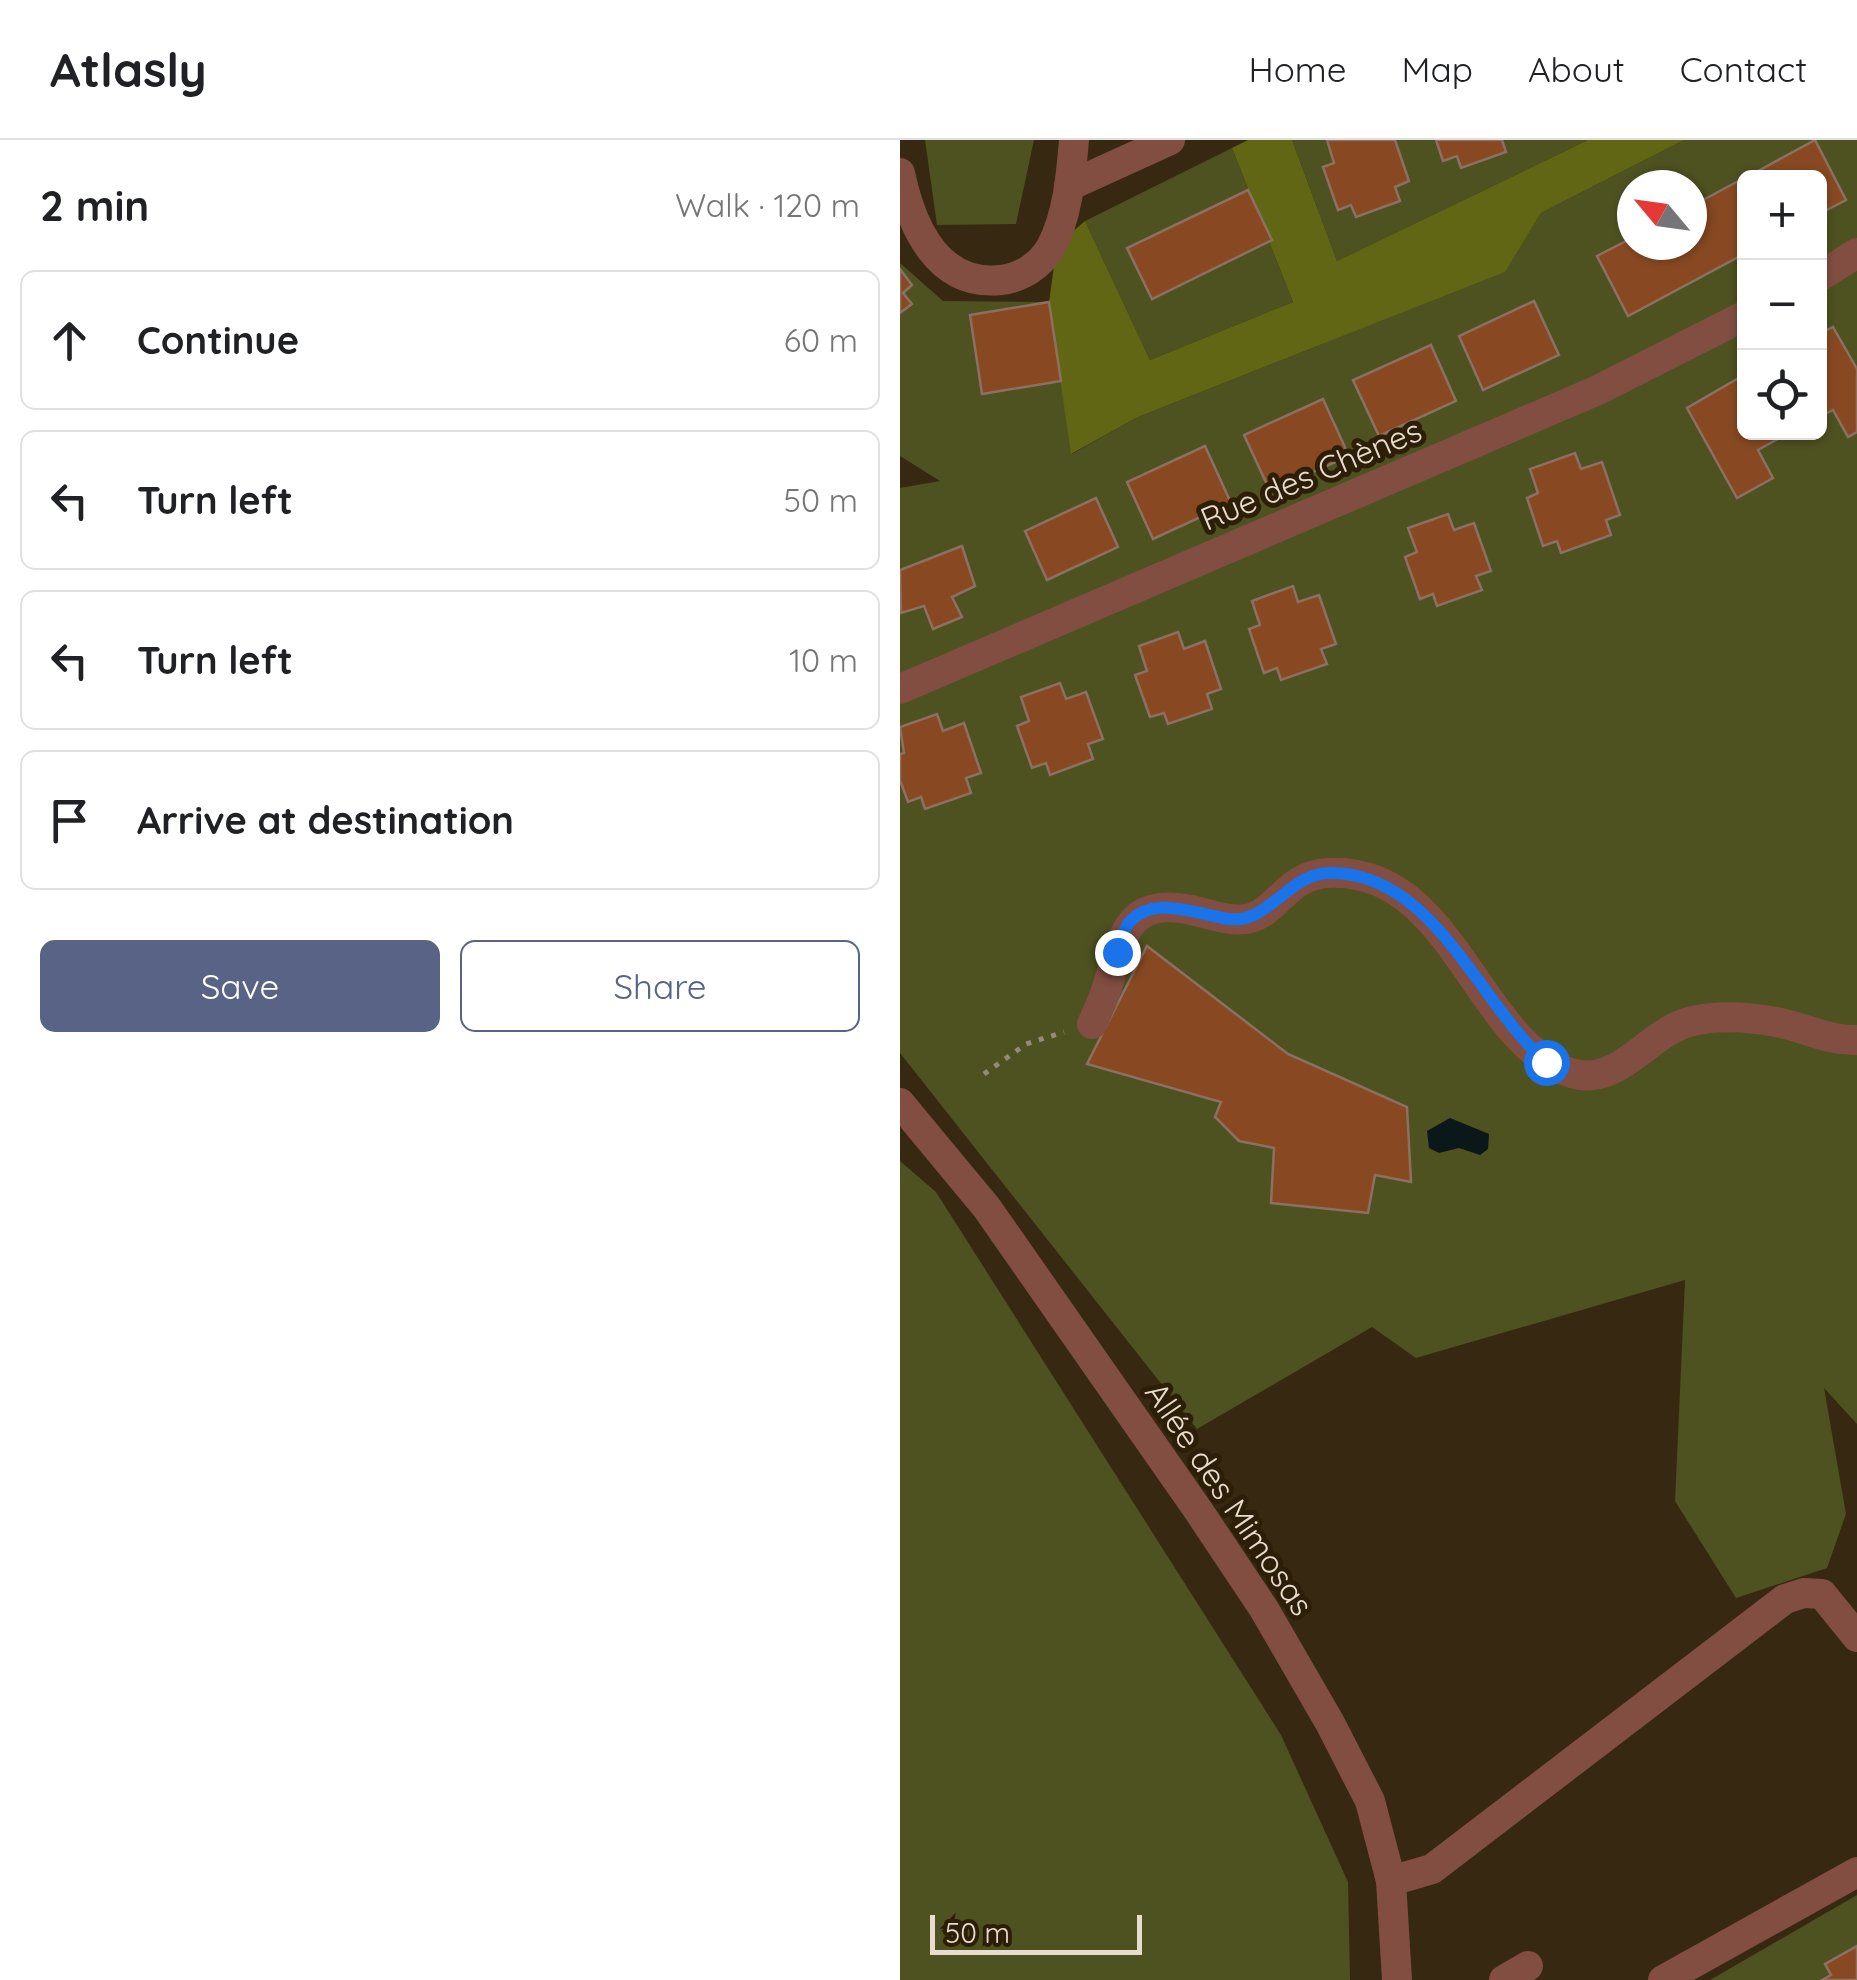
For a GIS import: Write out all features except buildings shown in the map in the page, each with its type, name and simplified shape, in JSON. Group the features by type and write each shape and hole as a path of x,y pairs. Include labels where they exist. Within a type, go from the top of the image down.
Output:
{"street":[{"path":"900,172 911,212 943,265 958,274 989,281 1018,275 1043,258 1059,227 1074,140"},
{"path":"1069,186 1170,140"},
{"path":"1827,272 1857,253"},
{"name":"Rue des Chènes","path":"900,690 1598,390 1737,320"},
{"path":"1092,1024 1128,924 1148,908 1184,909 1232,920 1254,918 1298,880 1326,873 1359,875 1390,888 1430,918 1522,1041 1546,1062 1574,1074 1600,1075 1690,1021 1728,1017 1777,1022 1830,1038 1857,1040"},
{"name":"Allée des Mimosas","path":"900,1103 987,1208 1264,1609 1330,1723 1370,1800 1392,1881 1398,1980"},
{"path":"1392,1881 1432,1869 1785,1600 1804,1592 1822,1594 1857,1637"},
{"path":"1663,1980 1857,1872"}],"path":[{"path":"984,1074 1026,1044 1092,1024"}],"green space":[{"path":"925,140 1034,140 1016,224 937,225"},
{"path":"1292,140 1588,140 1337,261"},
{"path":"1684,140 1857,140 1857,1424 1824,1388 1846,1514 1827,1568 1736,1598 1675,1501 1685,1280 1416,1358 1372,1327 1197,1429 900,1053 900,488 940,481 900,456 900,263 943,301 1049,302 1072,454 1138,417 1504,272 1541,213 1617,174 1617,260 1707,260 1707,170 1625,170"},
{"path":"1232,148 1293,302 1150,360 1085,221"},
{"path":"900,1161 936,1192 1281,1735 1348,1882 1350,1980 900,1980"},
{"path":"1857,1895 1857,1980 1710,1980"}],"shaded area":[{"path":"1248,140 1292,140 1337,261 1588,140 1684,140 1625,170 1617,170 1617,174 1541,213 1505,272 1138,417 1071,454 1049,302 1057,245 1085,221 1150,360 1293,302 1232,148"},
{"path":"1450,1118 1489,1134 1488,1149 1480,1155 1459,1148 1439,1153 1429,1148 1427,1131"}],"route":[{"path":"1117,952 1128,924 1148,908 1184,909 1232,920 1254,918 1298,880 1326,873 1359,875 1390,888 1430,918 1522,1041 1546,1062"}]}
